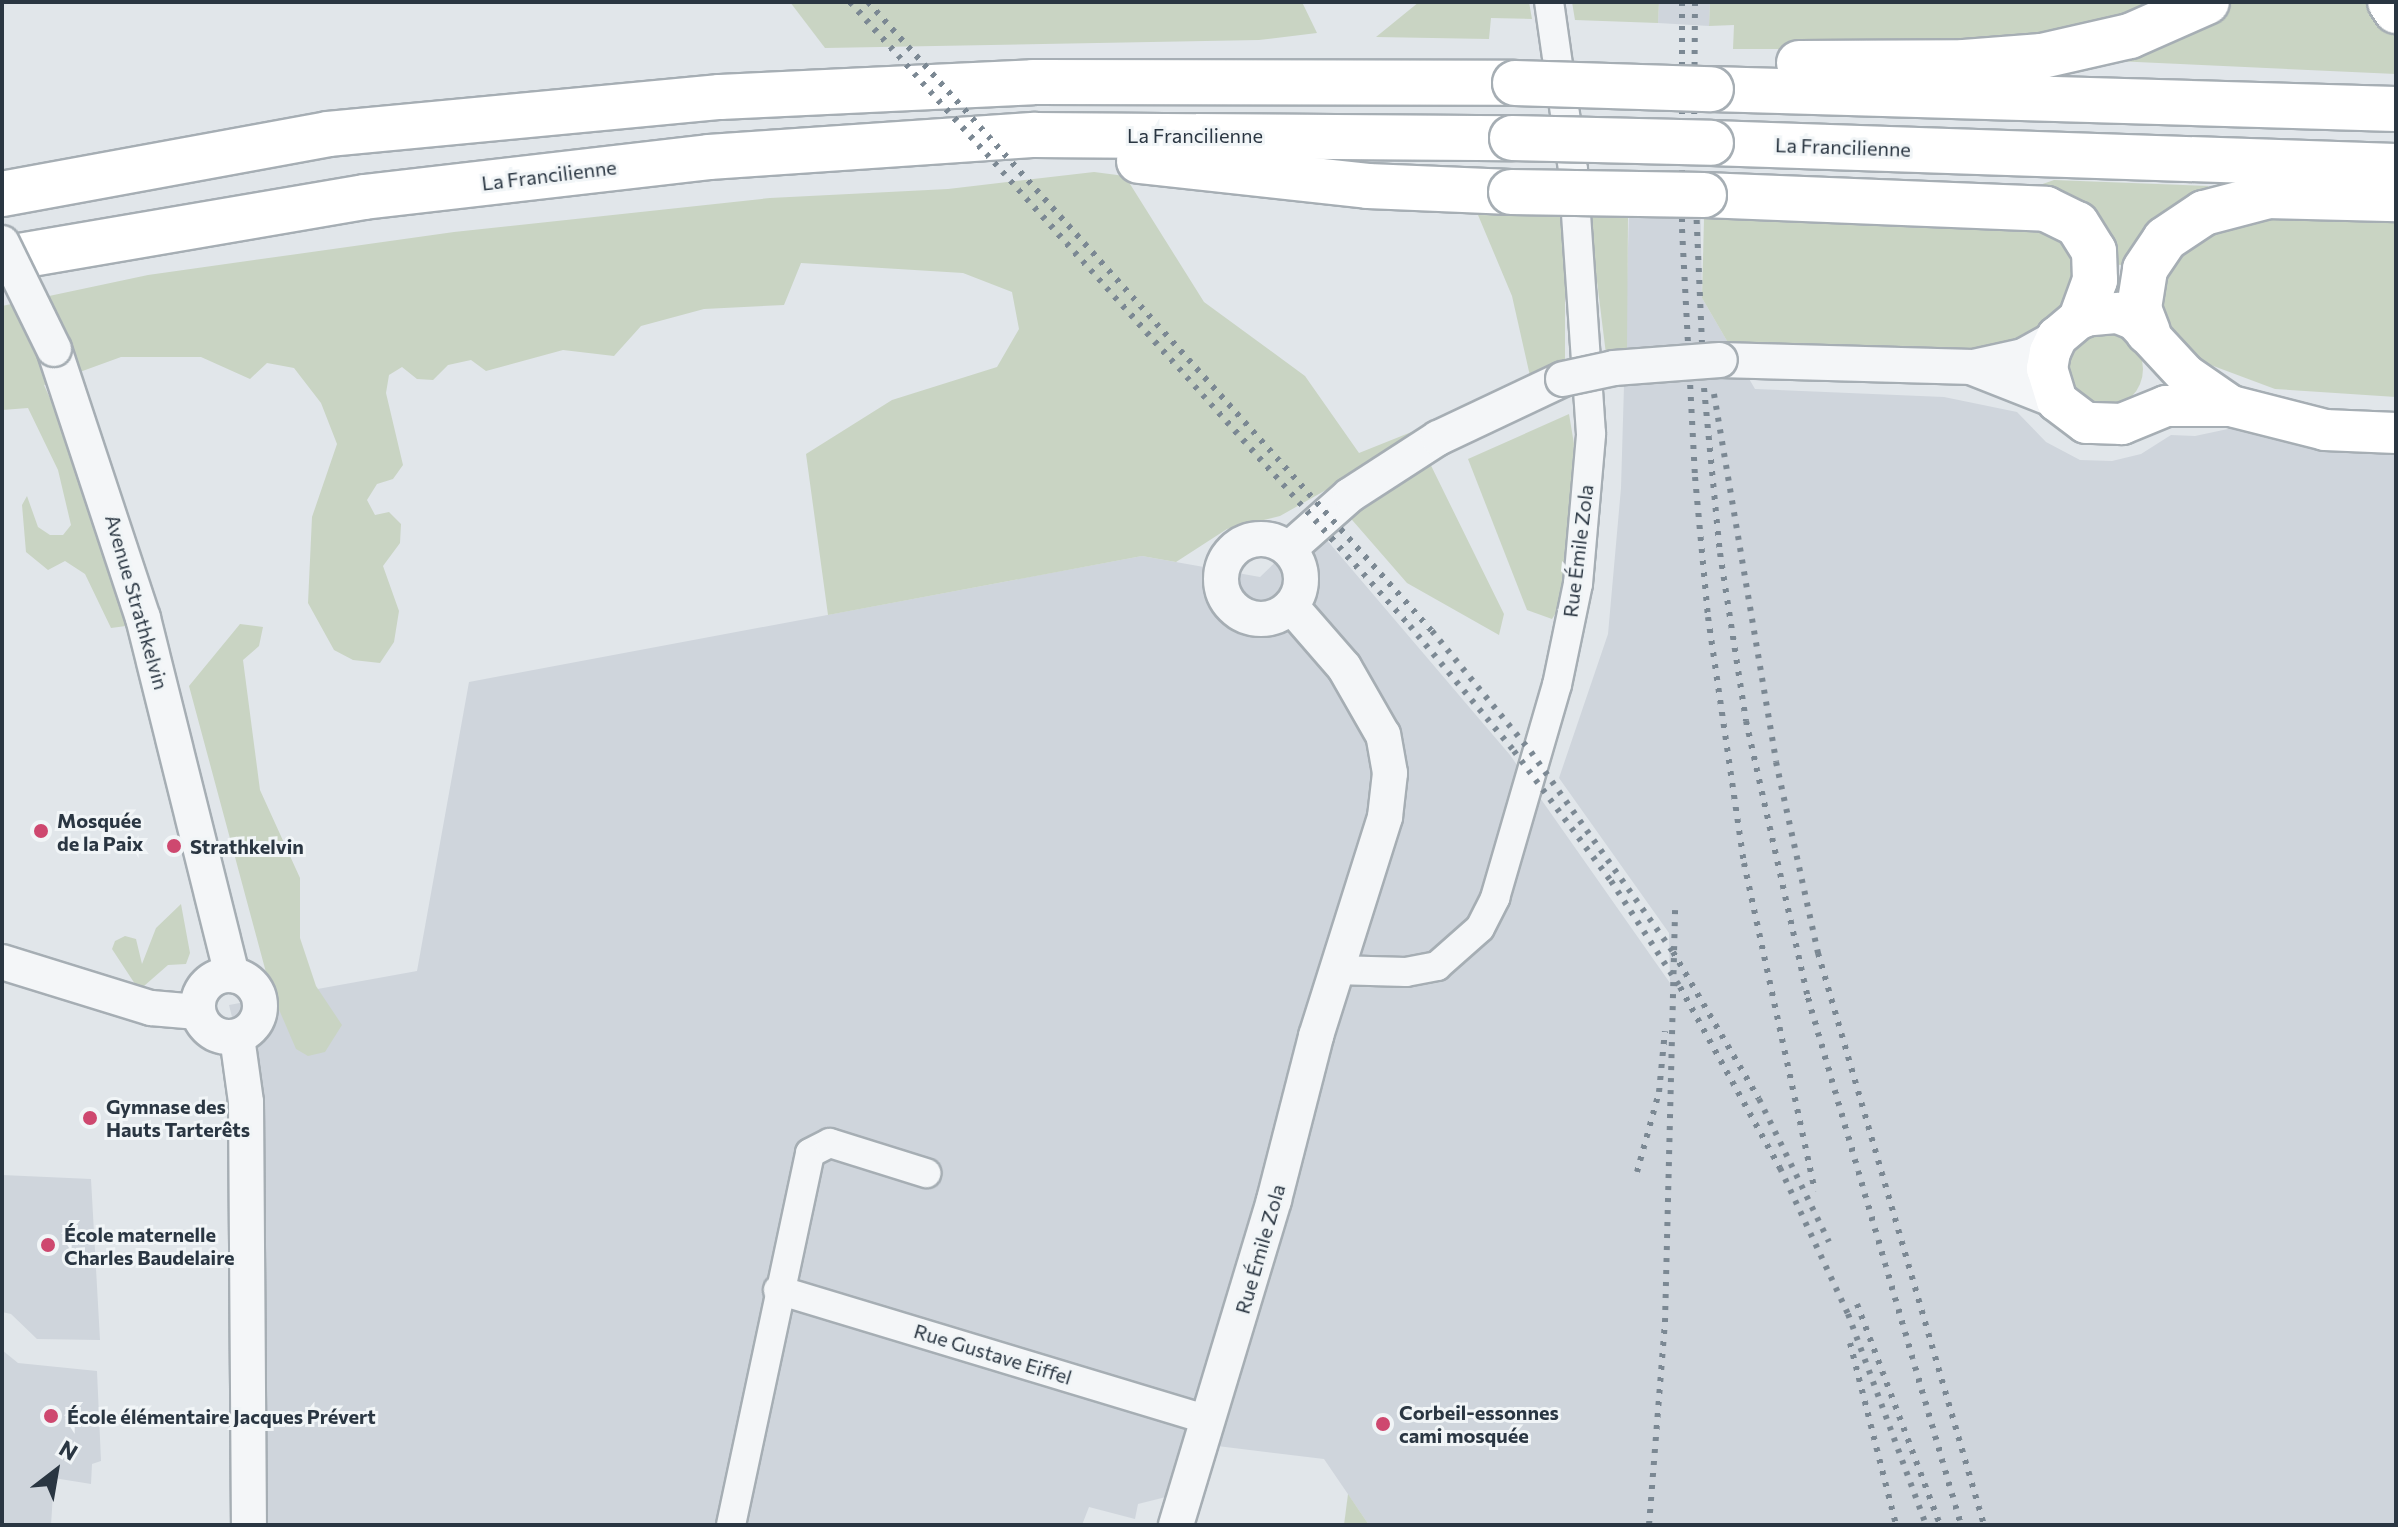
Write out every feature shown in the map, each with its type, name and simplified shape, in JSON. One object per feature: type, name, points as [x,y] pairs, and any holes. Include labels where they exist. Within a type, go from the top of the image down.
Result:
[{"type":"highway","points":[[1711,89],[1765,63],[1964,62],[2085,49],[2183,16],[2207,2]]},
{"type":"highway","points":[[2390,2],[2396,11]]},
{"type":"highway","points":[[2,194],[328,134],[720,97],[1033,82],[1515,83],[2396,109]]},
{"type":"highway","name":"La Francilienne","points":[[2,259],[364,197],[709,157],[1050,135],[1512,138],[2396,166]]},
{"type":"highway","points":[[901,146],[1239,169],[1442,192],[1704,195],[2046,209],[2077,224],[2094,251],[2095,280],[2070,326]]},
{"type":"highway","points":[[2,166],[53,183]]},
{"type":"highway","points":[[2153,339],[2139,308],[2145,269],[2165,239],[2204,213],[2269,196],[2396,199]]},
{"type":"main road","points":[[2231,406],[2186,375],[2153,339],[2118,313],[2070,326],[2047,369],[2057,401],[2069,415],[2095,425],[2122,424],[2166,406],[2231,406],[2325,430],[2396,433]]},
{"type":"main road","points":[[2139,416],[2158,392],[2162,377],[2153,339]]},
{"type":"street","name":"Rue Émile Zola","points":[[1335,970],[1406,972],[1437,966],[1480,928],[1495,898],[1557,685],[1578,584],[1591,434],[1573,170],[1549,2]]},
{"type":"street","name":"Avenue Strathkelvin","points":[[2,243],[54,349],[143,618],[232,975]]},
{"type":"street","points":[[1289,549],[1350,495],[1438,438],[1563,379],[1614,368],[1720,360],[1973,367],[2023,356],[2070,326]]},
{"type":"street","points":[[1973,367],[2057,401]]},
{"type":"street","points":[[1264,538],[1289,549],[1301,568],[1302,585],[1291,606],[1271,618],[1250,618],[1228,602],[1222,587],[1227,557],[1242,544],[1264,538]]},
{"type":"street","name":"Rue Émile Zola","points":[[1176,1525],[1274,1200],[1335,970],[1385,817],[1390,773],[1383,735],[1368,701],[1291,606]]},
{"type":"street","points":[[2,962],[151,1008],[198,1012],[217,1035],[237,1037],[254,1026],[261,1006],[252,985],[232,975],[220,976],[202,989],[198,1012]]},
{"type":"street","points":[[237,1037],[246,1102],[249,1525]]},
{"type":"street","points":[[731,1525],[778,1290],[810,1153],[830,1143],[926,1173]]},
{"type":"street","name":"Rue Gustave Eiffel","points":[[778,1290],[1208,1420]]},
{"type":"shaded area","points":[[1659,2],[1710,2],[1709,26],[1658,23]]},
{"type":"shaded area","points":[[1630,180],[1700,182],[1702,298],[1755,389],[1944,397],[2017,412],[2046,442],[2080,460],[2112,461],[2141,454],[2171,435],[2195,436],[2275,419],[2396,433],[2396,1525],[1369,1525],[1324,1459],[1185,1442],[1170,1496],[1138,1504],[1135,1519],[1089,1507],[1082,1525],[249,1525],[237,1037],[229,1005],[417,971],[469,682],[1142,556],[1260,577],[1314,525],[1510,755],[1670,983],[1669,933],[1559,778],[1608,634],[1621,488]]},
{"type":"shaded area","name":"École maternelle Charles Baudelaire","points":[[2,1175],[91,1179],[100,1340],[37,1339],[11,1314],[2,1312]]},
{"type":"shaded area","name":"École élémentaire Jacques Prévert","points":[[2,1350],[18,1363],[97,1371],[101,1461],[92,1464],[91,1484],[54,1478],[51,1525],[2,1525]]},
{"type":"green space","points":[[790,2],[1302,2],[1317,33],[1259,40],[825,48]]},
{"type":"green space","points":[[1419,2],[1529,2],[1532,19],[1491,18],[1489,39],[1376,37]]},
{"type":"green space","points":[[1572,2],[1659,2],[1658,23],[1575,20]]},
{"type":"green space","points":[[1710,2],[2178,2],[1983,49],[1733,49],[1734,25],[1709,26]]},
{"type":"green space","points":[[2230,2],[2372,2],[2396,37],[2396,74],[2094,60],[2182,28]]},
{"type":"green space","points":[[1094,172],[1125,176],[1204,302],[1305,376],[1359,453],[1414,431],[1504,614],[1499,635],[1407,583],[1326,490],[1280,516],[1227,529],[1176,562],[1142,556],[828,615],[806,454],[892,400],[997,367],[1019,329],[1012,292],[963,273],[801,263],[784,305],[704,309],[641,326],[614,356],[563,350],[486,371],[471,360],[448,365],[433,380],[417,379],[402,367],[389,375],[386,393],[403,465],[393,479],[377,484],[367,500],[375,515],[389,512],[401,524],[400,543],[383,566],[399,611],[394,642],[380,663],[353,660],[334,650],[308,603],[312,517],[337,444],[321,403],[294,368],[267,363],[250,379],[201,357],[121,357],[44,385],[85,476],[126,626],[111,628],[85,574],[65,561],[48,570],[26,552],[22,505],[27,496],[38,527],[50,535],[63,535],[71,525],[58,470],[28,408],[2,410],[2,306],[148,275],[454,232],[770,198],[948,189]]},
{"type":"green space","points":[[2054,180],[2209,186],[2188,199],[2134,266],[2109,264],[2031,188]]},
{"type":"green space","points":[[1478,215],[1565,216],[1565,360],[1530,376],[1512,296]]},
{"type":"green space","points":[[1589,217],[1628,217],[1627,351],[1606,354]]},
{"type":"green space","points":[[2233,217],[2396,217],[2396,397],[2275,389],[2208,364],[2174,344],[2157,311],[2166,266],[2190,240]]},
{"type":"green space","points":[[1704,219],[2055,233],[2081,266],[2066,307],[2026,340],[1977,350],[1734,353],[1702,298]]},
{"type":"green space","points":[[2104,330],[2119,333],[2132,341],[2140,354],[2143,369],[2140,384],[2132,397],[2119,405],[2104,408],[2089,405],[2076,397],[2068,384],[2065,369],[2068,354],[2076,341],[2089,333]]},
{"type":"green space","points":[[1569,414],[1574,444],[1562,603],[1552,619],[1527,610],[1468,459]]},
{"type":"green space","points":[[240,624],[263,627],[259,646],[243,660],[260,790],[300,878],[300,938],[316,986],[342,1025],[325,1052],[308,1056],[296,1049],[271,991],[189,686]]},
{"type":"green space","points":[[181,904],[190,953],[186,964],[168,965],[144,986],[135,984],[112,949],[115,941],[125,936],[136,939],[142,964],[156,928]]},
{"type":"green space","points":[[1348,1494],[1369,1525],[1344,1525]]},
{"type":"railway","points":[[850,2],[1410,626],[1514,751],[1611,881],[1680,987],[1780,1168],[1848,1314],[1926,1525]]},
{"type":"railway","points":[[868,2],[1432,631],[1531,752],[1673,952],[1759,1099],[1829,1242]]},
{"type":"railway","points":[[1682,2],[1682,229],[1695,477],[1708,617],[1744,863],[1815,1191]]},
{"type":"railway","points":[[1695,2],[1694,160],[1704,388],[1720,553],[1746,721],[1808,998],[1961,1525]]},
{"type":"railway","points":[[1714,394],[1776,762],[1818,953],[1984,1525]]},
{"type":"railway","points":[[1649,1525],[1665,1322],[1675,903]]},
{"type":"railway","points":[[1637,1172],[1659,1092],[1665,1031]]},
{"type":"railway","points":[[1857,1304],[1940,1525]]},
{"type":"railway","points":[[1850,1343],[1896,1525]]},
{"type":"place","name":"Mosquée de la Paix","points":[[41,831]]},
{"type":"place","name":"Strathkelvin","points":[[174,846]]},
{"type":"place","name":"Gymnase des Hauts Tarterêts","points":[[90,1118]]},
{"type":"place","name":"École maternelle Charles Baudelaire","points":[[48,1245]]},
{"type":"place","name":"École élémentaire Jacques Prévert","points":[[51,1416]]},
{"type":"place","name":"Corbeil-essonnes cami mosquée","points":[[1383,1424]]}]
